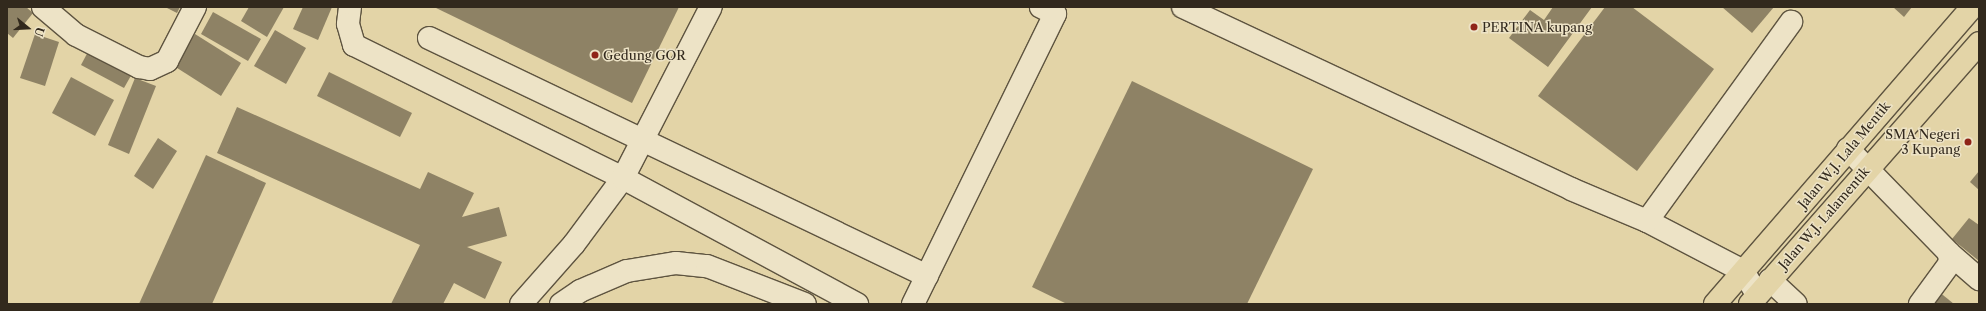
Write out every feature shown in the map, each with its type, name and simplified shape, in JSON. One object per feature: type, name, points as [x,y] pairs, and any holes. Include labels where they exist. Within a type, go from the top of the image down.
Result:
[{"type":"main road","name":"Jalan W.J. Lala Mentik","points":[[1715,304],[1972,7]]},
{"type":"main road","name":"Jalan W.J. Lalamentik","points":[[1759,293],[1979,43]]},
{"type":"street","points":[[43,7],[76,34],[139,67],[150,69],[167,61],[195,7]]},
{"type":"street","points":[[350,7],[348,24],[354,45],[623,178],[857,304]]},
{"type":"street","points":[[521,304],[574,244],[623,178],[711,7]]},
{"type":"street","points":[[913,304],[1055,14],[1041,7]]},
{"type":"street","points":[[1183,7],[1571,189],[1647,221],[1743,271],[1759,293],[1796,304]]},
{"type":"street","points":[[1647,221],[1791,22]]},
{"type":"street","points":[[429,38],[644,138],[927,276]]},
{"type":"street","points":[[1848,149],[1949,253],[1979,279]]},
{"type":"street","points":[[1920,304],[1950,263],[1949,253]]},
{"type":"street","points":[[561,304],[580,291],[627,271],[676,263],[707,266],[804,304]]},
{"type":"building","points":[[7,7],[26,7],[33,13],[13,38],[7,33]]},
{"type":"building","points":[[165,7],[180,7],[177,13]]},
{"type":"building","points":[[249,7],[284,7],[267,37],[241,21]]},
{"type":"building","points":[[303,7],[332,7],[318,40],[293,29]]},
{"type":"building","name":"Gedung GOR","points":[[434,7],[679,7],[632,103]]},
{"type":"building","points":[[1553,7],[1592,7],[1548,67],[1509,38],[1530,10],[1544,20]]},
{"type":"building","points":[[1605,7],[1632,7],[1714,69],[1637,171],[1538,96]]},
{"type":"building","points":[[1722,7],[1774,7],[1752,33]]},
{"type":"building","points":[[1893,7],[1912,7],[1904,17]]},
{"type":"building","points":[[213,12],[261,39],[248,61],[201,34]]},
{"type":"building","points":[[275,30],[306,48],[286,84],[254,66]]},
{"type":"building","points":[[35,34],[59,42],[45,86],[20,78]]},
{"type":"building","points":[[195,34],[241,63],[221,96],[174,66]]},
{"type":"building","points":[[90,48],[133,72],[124,88],[81,65]]},
{"type":"building","points":[[329,72],[412,113],[400,137],[317,96]]},
{"type":"building","points":[[71,77],[114,100],[95,136],[52,113]]},
{"type":"building","points":[[135,78],[156,86],[129,154],[108,145]]},
{"type":"building","points":[[1132,81],[1313,169],[1247,304],[1067,304],[1032,287]]},
{"type":"building","points":[[237,107],[420,189],[428,172],[474,193],[462,217],[499,207],[507,236],[467,247],[502,262],[485,299],[454,283],[443,304],[391,304],[420,245],[217,153]]},
{"type":"building","points":[[158,138],[177,151],[153,189],[134,176]]},
{"type":"building","points":[[206,155],[266,183],[212,304],[139,304]]},
{"type":"building","points":[[1979,171],[1979,190],[1970,182]]},
{"type":"building","points":[[1969,218],[1979,225],[1979,261],[1952,239]]},
{"type":"building","points":[[1938,291],[1954,304],[1927,304]]},
{"type":"place","name":"PERTINA kupang","points":[[1474,27]]},
{"type":"place","name":"Gedung GOR","points":[[595,55]]},
{"type":"place","name":"SMA Negeri 3 Kupang","points":[[1968,142]]}]
